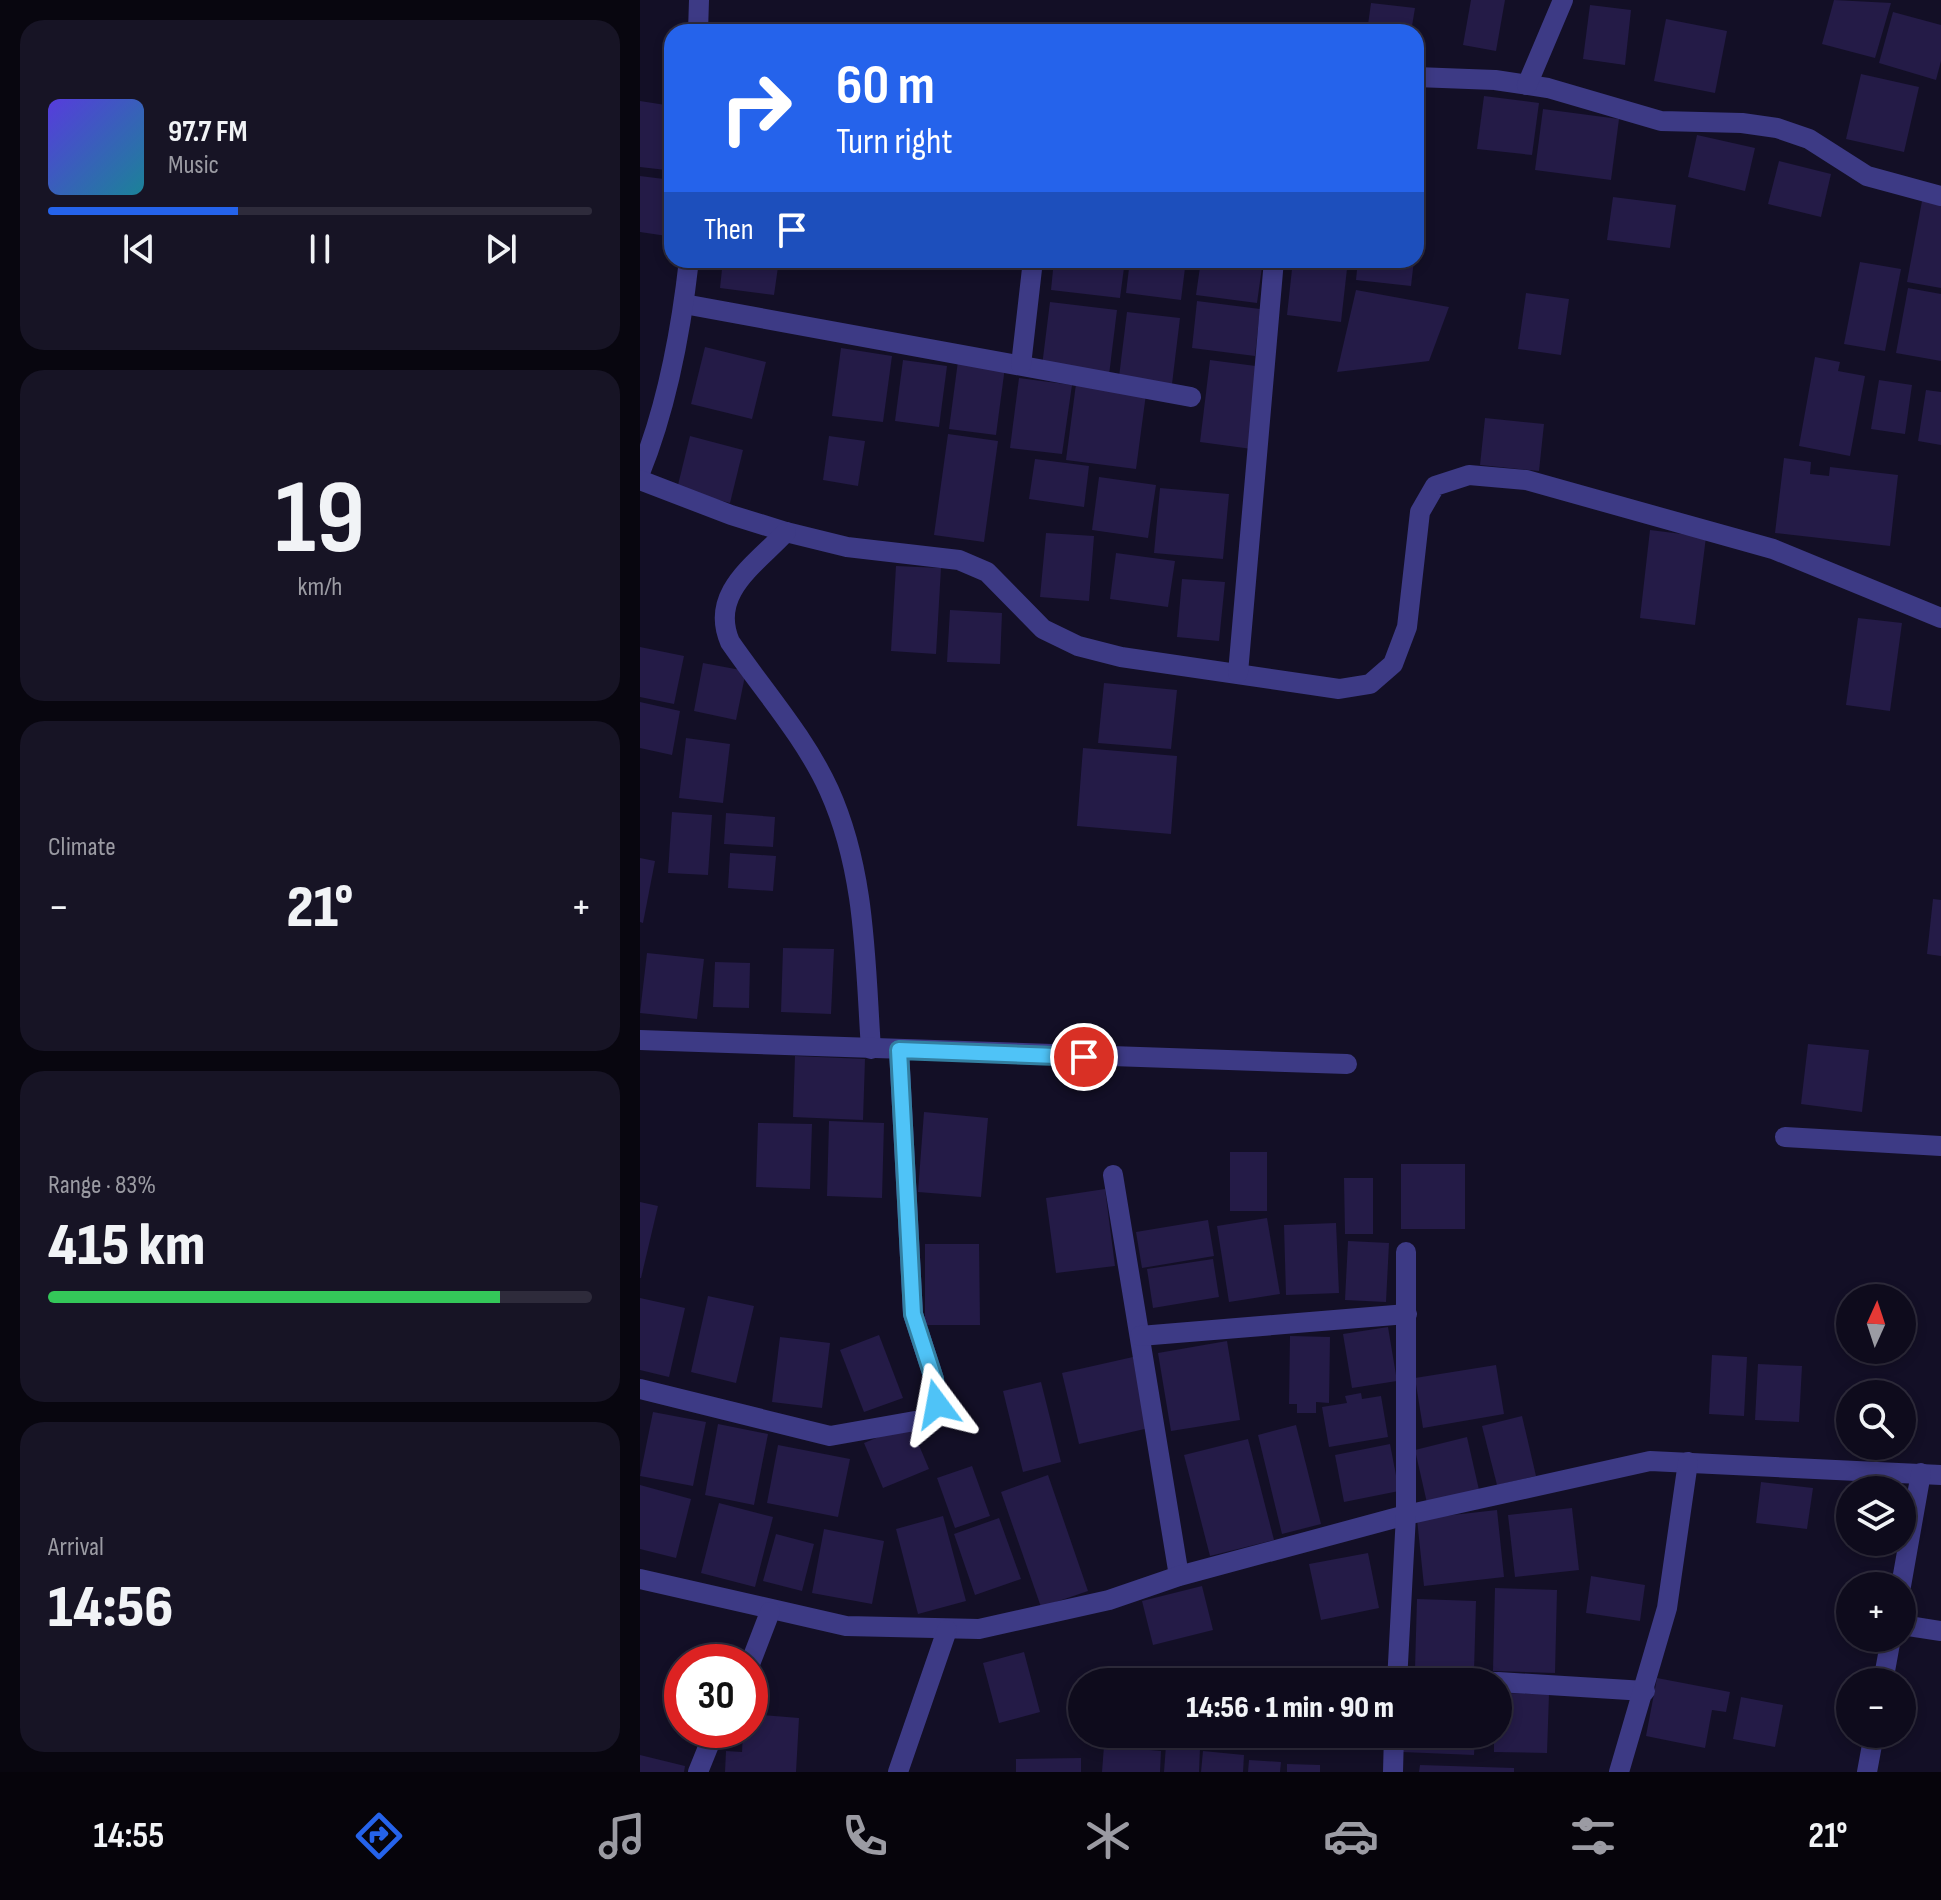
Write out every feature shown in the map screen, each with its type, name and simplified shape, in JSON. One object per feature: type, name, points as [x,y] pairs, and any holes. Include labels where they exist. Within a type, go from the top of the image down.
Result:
[{"type":"street","points":[[698,24],[699,0]]},
{"type":"street","points":[[1527,85],[1563,0]]},
{"type":"street","points":[[1424,78],[1527,85],[1661,121],[1742,123],[1777,128],[1809,139],[1867,176],[1941,196]]},
{"type":"street","points":[[640,473],[648,417],[684,304],[688,268]]},
{"type":"street","points":[[1021,365],[1032,268]]},
{"type":"street","points":[[1238,673],[1273,268]]},
{"type":"street","points":[[684,304],[1191,397]]},
{"type":"street","points":[[640,480],[731,515],[786,532],[847,547],[959,560],[987,572],[1043,629],[1078,646],[1121,657],[1339,689],[1370,684],[1393,664],[1407,627],[1420,512],[1435,486],[1469,475],[1526,480],[1709,528],[1773,549],[1941,618]]},
{"type":"street","points":[[786,532],[731,590],[723,606],[722,624],[730,642],[808,753],[841,823],[854,863],[861,901],[871,1049]]},
{"type":"street","points":[[640,1040],[1347,1064]]},
{"type":"street","points":[[640,1389],[830,1436],[926,1419],[937,1404],[934,1379],[913,1314],[899,1050]]},
{"type":"street","points":[[1785,1137],[1941,1146]]},
{"type":"street","points":[[1113,1175],[1179,1576]]},
{"type":"street","points":[[1398,1668],[1406,1515],[1406,1252]]},
{"type":"street","points":[[1140,1336],[1407,1314]]},
{"type":"street","points":[[640,1579],[770,1612],[846,1626],[979,1629],[1095,1603],[1179,1576],[1406,1515],[1544,1486],[1602,1469],[1650,1461],[1931,1474],[1905,1572]]},
{"type":"street","points":[[1619,1772],[1645,1691],[1676,1564],[1688,1462]]},
{"type":"street","points":[[758,1644],[770,1612]]},
{"type":"street","points":[[1916,1627],[1941,1631]]},
{"type":"street","points":[[898,1772],[947,1630]]},
{"type":"street","points":[[1512,1683],[1645,1691]]},
{"type":"street","points":[[698,1772],[708,1748]]},
{"type":"street","points":[[1393,1772],[1394,1748]]},
{"type":"street","points":[[1867,1772],[1871,1748]]},
{"type":"building","points":[[1471,0],[1505,0],[1496,51],[1463,45]]},
{"type":"building","points":[[1834,0],[1891,3],[1875,58],[1822,44]]},
{"type":"building","points":[[1371,3],[1415,8],[1412,24],[1368,24]]},
{"type":"building","points":[[1590,5],[1631,10],[1625,65],[1583,59]]},
{"type":"building","points":[[1893,12],[1941,25],[1941,61],[1936,80],[1879,63]]},
{"type":"building","points":[[1666,19],[1727,31],[1715,93],[1654,81]]},
{"type":"building","points":[[1861,74],[1919,87],[1904,152],[1846,139]]},
{"type":"building","points":[[1484,96],[1539,103],[1532,155],[1477,149]]},
{"type":"building","points":[[640,101],[664,105],[664,170],[640,167]]},
{"type":"building","points":[[1543,109],[1619,119],[1611,180],[1535,170]]},
{"type":"building","points":[[1697,135],[1755,148],[1745,191],[1688,177]]},
{"type":"building","points":[[1779,161],[1831,174],[1821,217],[1768,204]]},
{"type":"building","points":[[640,176],[664,179],[664,236],[640,232]]},
{"type":"building","points":[[1613,197],[1676,205],[1670,248],[1607,240]]},
{"type":"building","points":[[1922,201],[1941,205],[1941,288],[1907,282]]},
{"type":"building","points":[[1860,262],[1901,269],[1885,351],[1844,344]]},
{"type":"building","points":[[722,268],[778,268],[774,295],[720,288]]},
{"type":"building","points":[[1053,268],[1124,268],[1120,298],[1051,290]]},
{"type":"building","points":[[1129,268],[1185,268],[1181,300],[1126,293]]},
{"type":"building","points":[[1200,268],[1262,268],[1257,303],[1196,295]]},
{"type":"building","points":[[1292,268],[1347,268],[1341,322],[1287,315]]},
{"type":"building","points":[[1357,268],[1413,268],[1411,286],[1356,280]]},
{"type":"building","points":[[1908,288],[1941,294],[1941,361],[1896,353]]},
{"type":"building","points":[[1356,290],[1449,307],[1429,361],[1337,372]]},
{"type":"building","points":[[1526,293],[1569,299],[1561,355],[1518,349]]},
{"type":"building","points":[[1197,301],[1260,309],[1255,356],[1192,348]]},
{"type":"building","points":[[1050,302],[1117,310],[1109,375],[1042,366]]},
{"type":"building","points":[[1127,312],[1180,318],[1172,384],[1119,377]]},
{"type":"building","points":[[705,347],[766,362],[752,419],[691,404]]},
{"type":"building","points":[[841,348],[892,356],[883,422],[832,416]]},
{"type":"building","points":[[1815,357],[1840,362],[1838,371],[1865,376],[1850,456],[1799,446]]},
{"type":"building","points":[[903,360],[947,366],[939,427],[895,421]]},
{"type":"building","points":[[1210,360],[1263,367],[1252,449],[1200,442]]},
{"type":"building","points":[[958,361],[1005,367],[996,435],[949,429]]},
{"type":"building","points":[[1019,378],[1072,385],[1062,454],[1010,448]]},
{"type":"building","points":[[1879,380],[1912,385],[1905,434],[1871,429]]},
{"type":"building","points":[[1076,384],[1146,394],[1136,469],[1066,460]]},
{"type":"building","points":[[1926,390],[1941,392],[1941,445],[1918,441]]},
{"type":"building","points":[[1485,418],[1544,424],[1539,471],[1480,465]]},
{"type":"building","points":[[948,434],[998,441],[984,542],[934,535]]},
{"type":"building","points":[[690,436],[743,450],[730,503],[677,489]]},
{"type":"building","points":[[829,436],[865,441],[858,486],[823,480]]},
{"type":"building","points":[[1784,458],[1811,462],[1810,474],[1829,476],[1830,467],[1898,475],[1890,546],[1775,533]]},
{"type":"building","points":[[1035,459],[1089,466],[1084,507],[1029,499]]},
{"type":"building","points":[[1099,477],[1156,485],[1148,538],[1092,530]]},
{"type":"building","points":[[1160,488],[1229,494],[1223,559],[1154,553]]},
{"type":"building","points":[[1650,530],[1706,537],[1695,625],[1640,618]]},
{"type":"building","points":[[1046,533],[1094,536],[1089,601],[1040,597]]},
{"type":"building","points":[[1116,553],[1175,561],[1168,607],[1110,599]]},
{"type":"building","points":[[896,566],[941,568],[936,654],[891,651]]},
{"type":"building","points":[[1182,579],[1225,582],[1219,641],[1177,637]]},
{"type":"building","points":[[950,610],[1002,613],[1000,664],[947,662]]},
{"type":"building","points":[[1858,618],[1902,623],[1890,711],[1846,705]]},
{"type":"building","points":[[640,647],[684,656],[674,704],[640,697]]},
{"type":"building","points":[[703,663],[746,671],[736,720],[694,711]]},
{"type":"building","points":[[1104,683],[1177,690],[1171,749],[1098,743]]},
{"type":"building","points":[[640,702],[680,711],[672,755],[640,748]]},
{"type":"building","points":[[686,738],[730,744],[723,803],[679,798]]},
{"type":"building","points":[[1083,748],[1177,756],[1171,834],[1077,826]]},
{"type":"building","points":[[672,812],[712,815],[708,875],[668,873]]},
{"type":"building","points":[[726,813],[775,817],[773,847],[724,844]]},
{"type":"building","points":[[730,853],[776,856],[773,891],[728,888]]},
{"type":"building","points":[[640,858],[655,861],[643,923],[640,922]]},
{"type":"building","points":[[1933,899],[1941,900],[1941,956],[1927,954]]},
{"type":"building","points":[[783,948],[834,949],[831,1014],[781,1012]]},
{"type":"building","points":[[647,953],[704,959],[697,1019],[640,1013]]},
{"type":"building","points":[[715,962],[750,963],[749,1008],[713,1007]]},
{"type":"building","points":[[1808,1044],[1869,1050],[1862,1112],[1801,1104]]},
{"type":"building","points":[[795,1056],[865,1059],[863,1120],[793,1117]]},
{"type":"building","points":[[924,1112],[988,1118],[981,1197],[918,1192]]},
{"type":"building","points":[[829,1121],[884,1123],[882,1198],[827,1196]]},
{"type":"building","points":[[758,1123],[812,1124],[810,1189],[756,1187]]},
{"type":"building","points":[[1230,1152],[1267,1152],[1267,1211],[1230,1211]]},
{"type":"building","points":[[1401,1164],[1465,1164],[1465,1229],[1401,1229]]},
{"type":"building","points":[[1344,1178],[1373,1178],[1373,1234],[1345,1234]]},
{"type":"building","points":[[1105,1189],[1115,1266],[1056,1273],[1046,1198]]},
{"type":"building","points":[[640,1202],[658,1206],[641,1278],[640,1278]]},
{"type":"building","points":[[1267,1218],[1280,1294],[1229,1302],[1217,1226]]},
{"type":"building","points":[[1208,1220],[1214,1256],[1142,1268],[1136,1232]]},
{"type":"building","points":[[1336,1223],[1339,1293],[1286,1295],[1284,1225]]},
{"type":"building","points":[[1348,1241],[1389,1243],[1386,1302],[1345,1300]]},
{"type":"building","points":[[925,1244],[979,1244],[980,1325],[925,1325]]},
{"type":"building","points":[[1213,1259],[1219,1297],[1153,1308],[1147,1269]]},
{"type":"building","points":[[708,1296],[754,1306],[736,1383],[691,1372]]},
{"type":"building","points":[[640,1298],[685,1308],[669,1377],[640,1370]]},
{"type":"building","points":[[1388,1327],[1397,1381],[1352,1388],[1343,1334]]},
{"type":"building","points":[[879,1335],[903,1398],[864,1412],[840,1350]]},
{"type":"building","points":[[1290,1336],[1330,1337],[1329,1403],[1316,1402],[1316,1413],[1297,1413],[1297,1404],[1289,1404]]},
{"type":"building","points":[[780,1337],[830,1343],[822,1408],[772,1402]]},
{"type":"building","points":[[1227,1341],[1240,1420],[1171,1431],[1158,1353]]},
{"type":"building","points":[[1712,1355],[1747,1357],[1744,1416],[1709,1414]]},
{"type":"building","points":[[1133,1357],[1149,1428],[1079,1444],[1062,1373]]},
{"type":"building","points":[[1758,1364],[1802,1366],[1799,1422],[1755,1420]]},
{"type":"building","points":[[1496,1365],[1504,1414],[1423,1428],[1415,1378]]},
{"type":"building","points":[[1041,1382],[1061,1462],[1023,1472],[1003,1391]]},
{"type":"building","points":[[1361,1393],[1362,1399],[1381,1396],[1388,1437],[1329,1447],[1322,1407],[1347,1403],[1345,1396]]},
{"type":"building","points":[[653,1412],[706,1422],[693,1486],[640,1476]]},
{"type":"building","points":[[1522,1416],[1536,1476],[1497,1485],[1482,1426]]},
{"type":"building","points":[[718,1424],[768,1434],[754,1505],[705,1495]]},
{"type":"building","points":[[910,1424],[929,1469],[883,1488],[864,1443]]},
{"type":"building","points":[[1296,1425],[1321,1524],[1282,1534],[1258,1435]]},
{"type":"building","points":[[1467,1437],[1479,1490],[1427,1503],[1415,1450]]},
{"type":"building","points":[[1248,1439],[1274,1540],[1210,1556],[1184,1455]]},
{"type":"building","points":[[1390,1444],[1399,1491],[1344,1502],[1335,1455]]},
{"type":"building","points":[[778,1445],[850,1459],[838,1517],[767,1503]]},
{"type":"building","points":[[972,1466],[990,1516],[955,1528],[937,1478]]},
{"type":"building","points":[[1048,1475],[1088,1591],[1041,1607],[1001,1492]]},
{"type":"building","points":[[1761,1482],[1813,1488],[1807,1529],[1756,1523]]},
{"type":"building","points":[[640,1485],[691,1499],[676,1558],[640,1549]]},
{"type":"building","points":[[719,1503],[773,1517],[755,1587],[701,1573]]},
{"type":"building","points":[[1572,1508],[1579,1570],[1515,1577],[1508,1515]]},
{"type":"building","points":[[1497,1510],[1504,1577],[1424,1586],[1417,1519]]},
{"type":"building","points":[[943,1516],[966,1601],[918,1614],[896,1529]]},
{"type":"building","points":[[999,1518],[1021,1579],[975,1595],[954,1534]]},
{"type":"building","points":[[824,1529],[884,1541],[872,1604],[812,1593]]},
{"type":"building","points":[[776,1534],[814,1544],[802,1591],[763,1581]]},
{"type":"building","points":[[1368,1553],[1379,1608],[1321,1620],[1309,1564]]},
{"type":"building","points":[[1591,1576],[1645,1585],[1640,1621],[1586,1613]]},
{"type":"building","points":[[1202,1586],[1213,1630],[1153,1645],[1142,1601]]},
{"type":"building","points":[[1495,1588],[1557,1590],[1555,1673],[1493,1668]]},
{"type":"building","points":[[1417,1599],[1476,1601],[1474,1668],[1415,1668]]},
{"type":"building","points":[[1024,1652],[1040,1712],[999,1723],[983,1663]]},
{"type":"building","points":[[1657,1678],[1730,1692],[1726,1712],[1712,1710],[1705,1748],[1646,1736]]},
{"type":"building","points":[[1512,1693],[1549,1694],[1547,1753],[1494,1752],[1494,1748],[1512,1748]]},
{"type":"building","points":[[1741,1697],[1783,1705],[1775,1747],[1733,1739]]},
{"type":"building","points":[[768,1715],[799,1718],[796,1772],[725,1772],[726,1751],[742,1752],[742,1748],[768,1748]]},
{"type":"building","points":[[1104,1748],[1161,1751],[1160,1772],[1102,1772]]},
{"type":"building","points":[[1166,1748],[1200,1748],[1199,1772],[1164,1772]]},
{"type":"building","points":[[1402,1748],[1474,1748],[1474,1755],[1402,1752]]},
{"type":"building","points":[[1203,1751],[1244,1755],[1243,1772],[1201,1772]]},
{"type":"building","points":[[640,1755],[685,1766],[684,1772],[640,1772]]},
{"type":"building","points":[[1081,1758],[1081,1772],[1016,1772],[1016,1759]]},
{"type":"building","points":[[1249,1760],[1281,1762],[1280,1772],[1248,1772]]},
{"type":"building","points":[[1287,1764],[1320,1765],[1320,1772],[1287,1772]]},
{"type":"building","points":[[1420,1765],[1514,1768],[1514,1772],[1419,1772]]},
{"type":"route","points":[[937,1404],[934,1379],[921,1347],[913,1314],[899,1050],[1084,1057]]}]
